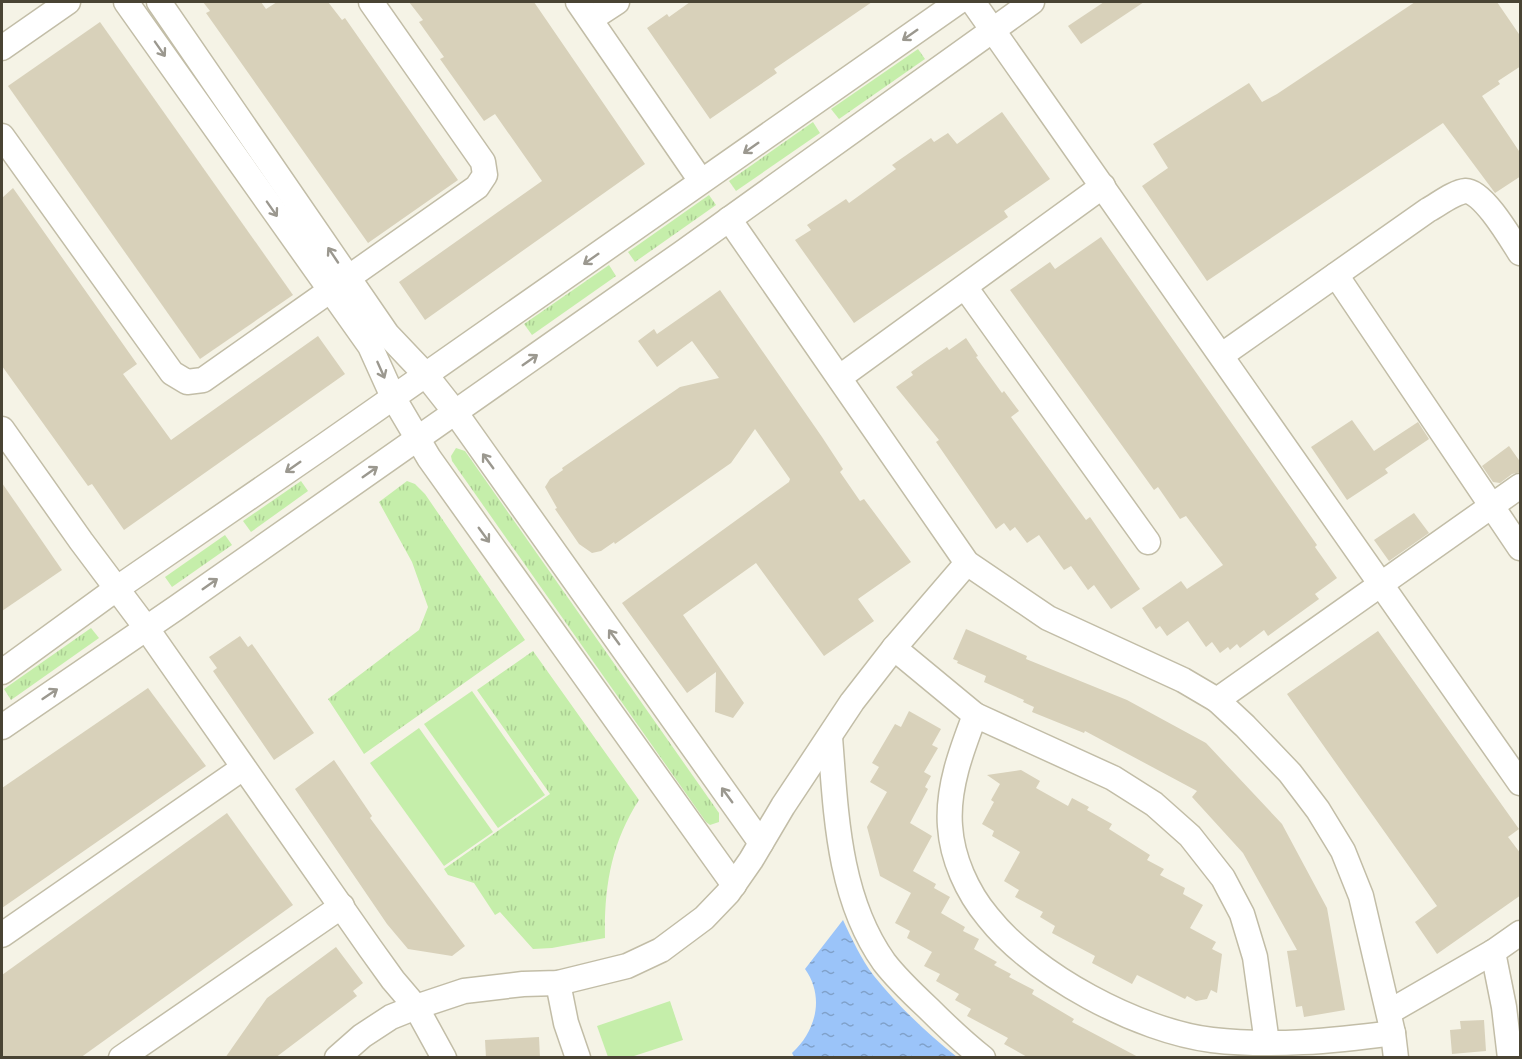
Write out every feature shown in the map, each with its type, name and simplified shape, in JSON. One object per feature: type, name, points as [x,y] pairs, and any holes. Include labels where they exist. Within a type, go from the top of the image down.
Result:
[{"type":"street","points":[[2,48],[68,2]]},
{"type":"street","points":[[126,2],[339,284],[425,375],[455,412],[761,843]]},
{"type":"street","points":[[159,2],[339,284],[393,397],[417,439],[734,885]]},
{"type":"street","points":[[2,136],[172,374],[188,382],[203,380],[477,187],[485,175],[483,162],[371,2]]},
{"type":"street","points":[[617,2],[585,10],[701,181]]},
{"type":"street","points":[[2,672],[116,589],[958,2]]},
{"type":"street","points":[[973,2],[1521,783]]},
{"type":"street","points":[[2,727],[417,439],[1032,2]]},
{"type":"street","points":[[840,377],[1103,186]]},
{"type":"street","points":[[1222,355],[1428,210],[1464,191],[1472,192],[1483,200],[1521,253]]},
{"type":"street","points":[[729,219],[967,563],[1048,618],[1183,681],[1217,700],[1290,773],[1318,810],[1343,851],[1361,896],[1391,1023],[1396,1058]]},
{"type":"street","points":[[1336,275],[1521,548]]},
{"type":"street","points":[[965,287],[1148,542]]},
{"type":"street","points":[[2,430],[116,589],[147,628],[393,980],[416,1007],[444,1058]]},
{"type":"street","points":[[1217,700],[1521,486]]},
{"type":"street","points":[[337,1058],[362,1036],[391,1017],[416,1007],[464,991],[523,984],[558,983],[627,966],[661,950],[704,918],[734,885],[852,702],[894,648],[967,563]]},
{"type":"street","points":[[894,648],[975,715],[1113,778],[1154,804],[1190,836],[1223,878],[1242,914],[1255,957],[1267,1043]]},
{"type":"street","points":[[975,715],[963,748],[952,791],[950,825],[954,848],[965,882],[988,917],[1020,948],[1061,980],[1139,1021],[1211,1040],[1267,1043],[1343,1040],[1391,1023],[1521,933]]},
{"type":"street","points":[[830,737],[836,819],[842,857],[862,923],[884,961],[904,984],[945,1025],[983,1058]]},
{"type":"street","points":[[2,935],[243,768]]},
{"type":"street","points":[[121,1058],[342,906]]},
{"type":"street","points":[[1493,952],[1510,1058]]},
{"type":"street","points":[[558,983],[566,1023],[578,1058]]},
{"type":"green space","points":[[918,49],[925,59],[839,119],[831,109]]},
{"type":"green space","points":[[813,122],[820,133],[736,191],[729,181]]},
{"type":"green space","points":[[709,195],[716,205],[635,262],[628,252]]},
{"type":"green space","points":[[609,265],[616,276],[532,335],[524,324]]},
{"type":"green space","points":[[456,448],[465,451],[719,813],[719,822],[710,825],[706,822],[452,461],[451,456]]},
{"type":"green space","points":[[301,481],[308,491],[251,532],[243,521]]},
{"type":"green space","points":[[407,481],[415,484],[425,494],[525,640],[364,754],[328,699],[419,630],[428,607],[412,562],[379,502]]},
{"type":"green space","points":[[225,535],[232,545],[172,587],[165,577]]},
{"type":"green space","points":[[91,628],[99,638],[11,700],[4,689]]},
{"type":"green space","points":[[533,651],[639,800],[629,816],[611,866],[606,901],[605,938],[552,948],[533,949],[500,912],[495,915],[474,883],[448,875],[444,869],[550,794],[477,690]]},
{"type":"green space","points":[[472,691],[545,795],[498,828],[424,724]]},
{"type":"green space","points":[[419,728],[493,832],[444,866],[370,763]]},
{"type":"green space","points":[[670,1001],[683,1040],[631,1057],[608,1057],[597,1026]]},
{"type":"water","points":[[843,920],[865,963],[883,987],[935,1039],[957,1057],[794,1057],[792,1053],[807,1035],[815,1013],[815,991],[805,969]]},
{"type":"building","points":[[203,2],[261,2],[266,9],[277,2],[328,2],[342,20],[345,18],[458,180],[368,243],[206,13],[210,11]]},
{"type":"building","points":[[409,2],[534,2],[645,164],[425,320],[399,282],[542,181],[495,114],[484,121],[440,59],[444,57],[419,22],[423,20]]},
{"type":"building","points":[[690,2],[872,2],[774,69],[777,73],[710,119],[647,28],[667,14],[669,17]]},
{"type":"building","points":[[1104,2],[1144,2],[1081,44],[1068,26]]},
{"type":"building","points":[[1415,2],[1497,2],[1521,37],[1521,66],[1498,81],[1500,84],[1482,96],[1521,154],[1521,176],[1495,193],[1443,123],[1207,281],[1142,186],[1168,168],[1153,144],[1249,83],[1262,102],[1277,94]]},
{"type":"building","points":[[100,22],[293,295],[200,359],[8,86]]},
{"type":"building","points":[[1002,112],[1050,179],[1004,211],[1008,217],[854,323],[795,240],[811,230],[807,225],[846,199],[849,203],[896,169],[892,165],[931,138],[934,142],[948,133],[957,144]]},
{"type":"building","points":[[13,188],[137,364],[123,374],[171,440],[318,336],[345,374],[124,530],[92,484],[88,486],[2,366],[2,198]]},
{"type":"building","points":[[1101,237],[1317,545],[1315,547],[1337,578],[1315,594],[1319,599],[1268,636],[1264,630],[1240,648],[1237,644],[1230,650],[1228,647],[1220,653],[1212,642],[1206,647],[1188,621],[1167,636],[1160,626],[1156,629],[1142,608],[1181,581],[1187,589],[1223,565],[1186,516],[1180,519],[1158,487],[1154,490],[1010,290],[1050,262],[1055,269]]},
{"type":"building","points":[[720,290],[822,437],[843,469],[840,472],[860,501],[864,499],[911,562],[858,599],[874,621],[824,656],[756,563],[683,615],[744,703],[733,718],[715,712],[716,672],[687,693],[622,603],[789,482],[790,479],[755,429],[731,463],[615,544],[614,542],[601,551],[592,553],[579,544],[555,509],[557,508],[545,487],[550,479],[563,470],[562,468],[680,387],[719,378],[692,341],[657,367],[638,341],[654,329],[657,334]]},
{"type":"building","points":[[966,338],[978,356],[976,357],[1002,393],[1004,391],[1019,411],[1011,417],[1086,520],[1090,517],[1140,589],[1111,609],[1094,585],[1088,590],[1071,566],[1064,570],[1039,535],[1027,543],[1015,527],[1010,531],[1004,523],[996,529],[936,442],[939,440],[896,387],[913,375],[911,372],[925,362],[947,347],[949,350]]},
{"type":"building","points":[[1352,420],[1374,451],[1418,422],[1429,439],[1385,469],[1388,473],[1347,500],[1311,447]]},
{"type":"building","points":[[1509,446],[1521,463],[1521,472],[1512,474],[1500,483],[1493,482],[1482,466]]},
{"type":"building","points":[[2,483],[62,570],[2,611]]},
{"type":"building","points":[[1414,513],[1429,533],[1389,561],[1374,540]]},
{"type":"building","points":[[966,629],[1027,656],[1026,659],[1127,700],[1206,743],[1282,824],[1327,908],[1345,1010],[1304,1017],[1302,1006],[1296,1007],[1287,951],[1297,950],[1243,853],[1192,797],[1197,791],[1085,731],[1084,733],[1032,712],[1034,707],[1023,702],[1024,700],[984,682],[986,676],[953,659]]},
{"type":"building","points":[[1378,631],[1519,829],[1508,837],[1521,854],[1521,895],[1437,954],[1415,922],[1437,906],[1287,694]]},
{"type":"building","points":[[240,636],[248,647],[252,644],[314,733],[274,760],[213,671],[217,668],[209,657]]},
{"type":"building","points":[[148,688],[206,766],[2,908],[2,788]]},
{"type":"building","points":[[909,711],[941,729],[932,745],[938,748],[924,772],[931,776],[925,787],[928,789],[910,823],[932,836],[913,871],[936,884],[934,888],[950,897],[941,913],[965,927],[963,931],[979,939],[974,949],[997,962],[994,965],[1011,974],[1009,977],[1034,990],[1032,994],[1074,1019],[1072,1022],[1140,1058],[1029,1058],[1004,1044],[1008,1038],[967,1016],[971,1009],[955,1000],[959,994],[936,981],[940,974],[924,966],[932,952],[907,938],[910,931],[895,923],[911,893],[880,876],[867,827],[887,792],[870,782],[879,767],[872,763],[895,724],[901,727]]},
{"type":"building","points":[[334,760],[372,816],[370,818],[465,946],[452,956],[408,949],[387,924],[295,789]]},
{"type":"building","points":[[1021,770],[1040,781],[1036,788],[1068,806],[1072,798],[1089,807],[1087,810],[1112,824],[1109,829],[1150,855],[1147,860],[1164,869],[1160,875],[1185,888],[1183,894],[1203,905],[1190,928],[1216,942],[1212,949],[1222,954],[1217,993],[1211,990],[1207,999],[1196,1001],[1187,996],[1185,999],[1137,975],[1132,984],[1092,963],[1095,956],[1052,933],[1055,926],[1040,917],[1043,912],[1015,897],[1019,890],[1004,881],[1020,852],[992,836],[994,831],[982,824],[994,802],[991,800],[1000,784],[987,775]]},
{"type":"building","points":[[227,813],[293,905],[80,1058],[2,1058],[2,975]]},
{"type":"building","points":[[336,947],[363,983],[353,991],[357,996],[275,1058],[225,1058],[267,998]]},
{"type":"building","points":[[1484,1020],[1486,1051],[1452,1054],[1450,1030],[1461,1029],[1460,1021]]},
{"type":"building","points":[[539,1037],[540,1058],[486,1058],[485,1040]]}]
